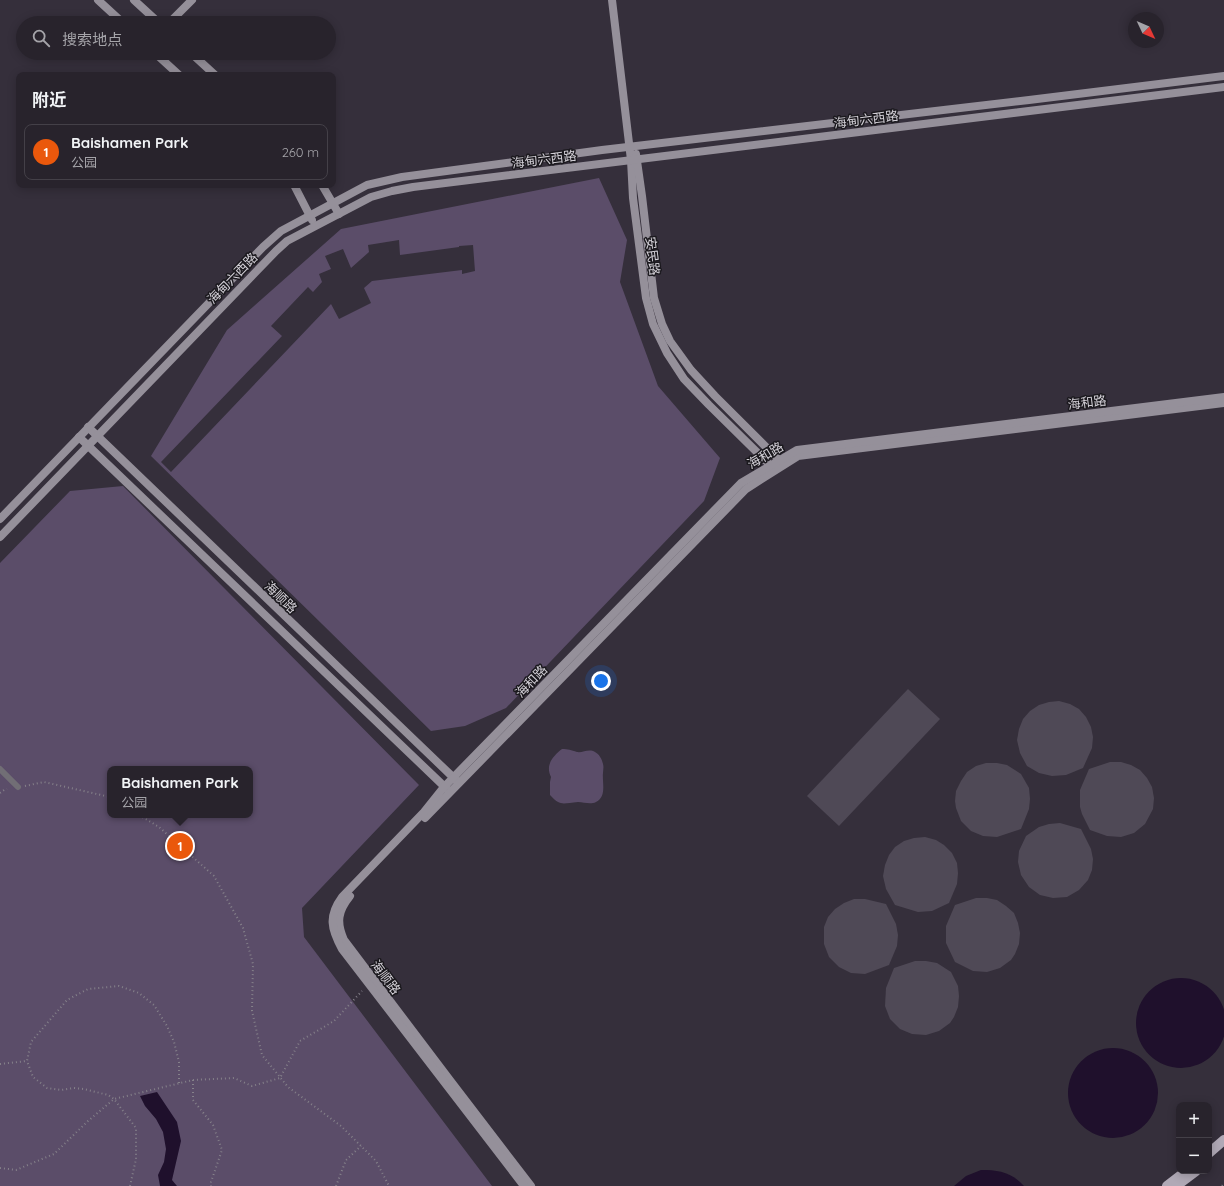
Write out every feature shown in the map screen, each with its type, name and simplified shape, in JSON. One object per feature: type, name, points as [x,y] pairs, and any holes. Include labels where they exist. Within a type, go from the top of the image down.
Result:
[{"type":"main road","points":[[1212,1150],[1224,1140]]},
{"type":"main road","points":[[1212,1158],[1224,1148]]},
{"type":"main road","points":[[1167,1186],[1182,1174]]},
{"type":"main road","points":[[1176,1186],[1192,1174]]},
{"type":"street","points":[[98,0],[115,16]]},
{"type":"street","points":[[134,0],[151,16]]},
{"type":"street","points":[[170,16],[186,0]]},
{"type":"street","points":[[176,16],[192,0]]},
{"type":"street","name":"安民路","points":[[612,0],[632,147],[642,196],[654,298],[662,324],[670,341],[692,370],[715,396],[782,462]]},
{"type":"street","name":"安民路","points":[[616,0],[632,147]]},
{"type":"street","points":[[163,60],[176,72]]},
{"type":"street","points":[[199,60],[212,72]]},
{"type":"street","name":"海甸六西路","points":[[0,519],[262,247],[281,231],[367,185],[396,178],[632,147],[1224,76]]},
{"type":"street","name":"海甸六西路","points":[[0,537],[287,241],[371,197],[406,188],[1224,87]]},
{"type":"street","name":"安民路","points":[[634,160],[633,198],[646,298],[653,324],[667,353],[684,378],[709,405],[773,468]]},
{"type":"street","points":[[296,188],[316,226]]},
{"type":"street","points":[[324,188],[339,214]]},
{"type":"street","name":"海和路","points":[[447,790],[741,483],[773,468],[797,450],[1224,397]]},
{"type":"street","name":"海和路","points":[[782,462],[798,456],[1224,403]]},
{"type":"street","name":"海顺路","points":[[88,427],[456,780]]},
{"type":"street","name":"海顺路","points":[[79,437],[447,790]]},
{"type":"street","name":"海顺路","points":[[447,790],[342,897],[338,902],[333,915],[332,927],[342,949],[524,1186]]},
{"type":"street","name":"海顺路","points":[[447,790],[350,895],[343,906],[338,924],[341,934],[348,945],[531,1186]]},
{"type":"lane","points":[[0,769],[18,787]]},
{"type":"path","points":[[0,794],[4,790],[44,782],[107,796]]},
{"type":"path","points":[[144,818],[159,827],[214,876],[243,928],[252,964],[252,1011],[262,1055],[288,1087],[341,1126],[376,1161],[389,1186]]},
{"type":"path","points":[[130,1186],[136,1159],[136,1128],[114,1099],[108,1095],[84,1089],[74,1088],[61,1090],[46,1088],[32,1077],[27,1061],[32,1042],[67,1000],[88,989],[119,986],[140,993],[154,1005],[167,1026],[174,1042],[179,1062],[179,1083]]},
{"type":"path","points":[[0,1168],[16,1170],[54,1154],[114,1099],[193,1080],[234,1078],[252,1086],[280,1078],[300,1041],[334,1020],[362,991]]},
{"type":"path","points":[[0,1064],[27,1061]]},
{"type":"path","points":[[193,1080],[193,1100],[213,1125],[222,1150],[211,1186]]},
{"type":"path","points":[[336,1186],[346,1160],[361,1146]]},
{"type":"shaded area","points":[[599,178],[627,240],[620,282],[658,386],[720,458],[704,501],[506,708],[465,726],[431,731],[151,456],[227,330],[341,229]],"holes":[[[399,240],[400,255],[473,245],[475,271],[462,274],[462,270],[372,281],[364,288],[371,303],[339,319],[331,304],[171,472],[161,462],[282,336],[271,326],[308,287],[313,292],[322,282],[319,274],[331,269],[325,256],[343,249],[351,268],[369,252],[368,245]]]},
{"type":"shaded area","points":[[123,486],[419,785],[302,908],[304,937],[492,1186],[0,1186],[0,563],[70,491]]},
{"type":"shaded area","points":[[562,749],[577,752],[590,750],[599,755],[603,764],[603,793],[599,800],[592,803],[560,803],[550,795],[551,777],[549,773],[549,765],[553,758]]},
{"type":"shaded area","points":[[1181,978],[1198,981],[1213,991],[1223,1006],[1225,1014],[1225,1032],[1223,1040],[1213,1055],[1198,1065],[1181,1068],[1164,1065],[1149,1055],[1139,1040],[1136,1023],[1139,1006],[1149,991],[1164,981]]},
{"type":"shaded area","points":[[1113,1048],[1130,1051],[1145,1061],[1155,1076],[1158,1093],[1155,1110],[1145,1125],[1130,1135],[1113,1138],[1096,1135],[1081,1125],[1071,1110],[1068,1093],[1071,1076],[1081,1061],[1096,1051]]},
{"type":"shaded area","points":[[157,1092],[177,1122],[181,1141],[172,1180],[177,1186],[160,1186],[158,1175],[164,1162],[166,1149],[163,1132],[140,1096]]},
{"type":"shaded area","points":[[981,1170],[1004,1173],[1019,1181],[1024,1186],[954,1186],[966,1176]]},
{"type":"building","points":[[908,689],[940,719],[839,826],[807,796]]},
{"type":"building","points":[[1059,701],[1070,704],[1079,709],[1086,717],[1091,727],[1093,737],[1092,748],[1083,768],[1066,775],[1052,776],[1039,773],[1027,766],[1020,753],[1017,740],[1023,719],[1030,711],[1039,705]]},
{"type":"building","points":[[1110,762],[1121,762],[1140,770],[1152,787],[1154,798],[1153,809],[1145,824],[1134,833],[1121,837],[1107,836],[1090,830],[1080,807],[1080,790],[1089,769]]},
{"type":"building","points":[[986,763],[1007,765],[1021,774],[1029,788],[1029,809],[1021,829],[997,837],[983,836],[971,831],[961,821],[956,808],[956,791],[967,772],[976,766]]},
{"type":"building","points":[[1060,823],[1081,829],[1091,849],[1093,859],[1092,870],[1088,880],[1079,890],[1067,897],[1053,898],[1040,895],[1029,887],[1021,875],[1018,862],[1019,851],[1026,836],[1039,827]]},
{"type":"building","points":[[925,837],[936,840],[952,853],[957,863],[957,884],[949,903],[932,911],[918,912],[895,905],[886,889],[883,876],[889,855],[895,847],[904,841]]},
{"type":"building","points":[[976,898],[997,900],[1006,906],[1014,913],[1020,933],[1019,944],[1011,960],[1000,968],[987,972],[973,971],[955,962],[946,943],[946,926],[955,905]]},
{"type":"building","points":[[854,899],[865,899],[886,904],[896,924],[898,935],[897,946],[889,965],[865,974],[851,973],[839,967],[829,957],[824,944],[824,927],[828,917],[835,909]]},
{"type":"building","points":[[915,961],[937,963],[951,972],[958,986],[958,1007],[954,1017],[950,1023],[939,1031],[926,1035],[912,1034],[900,1029],[890,1019],[885,1006],[886,988],[894,968]]},
{"type":"place","name":"Baishamen Park","points":[[180,846]]}]
